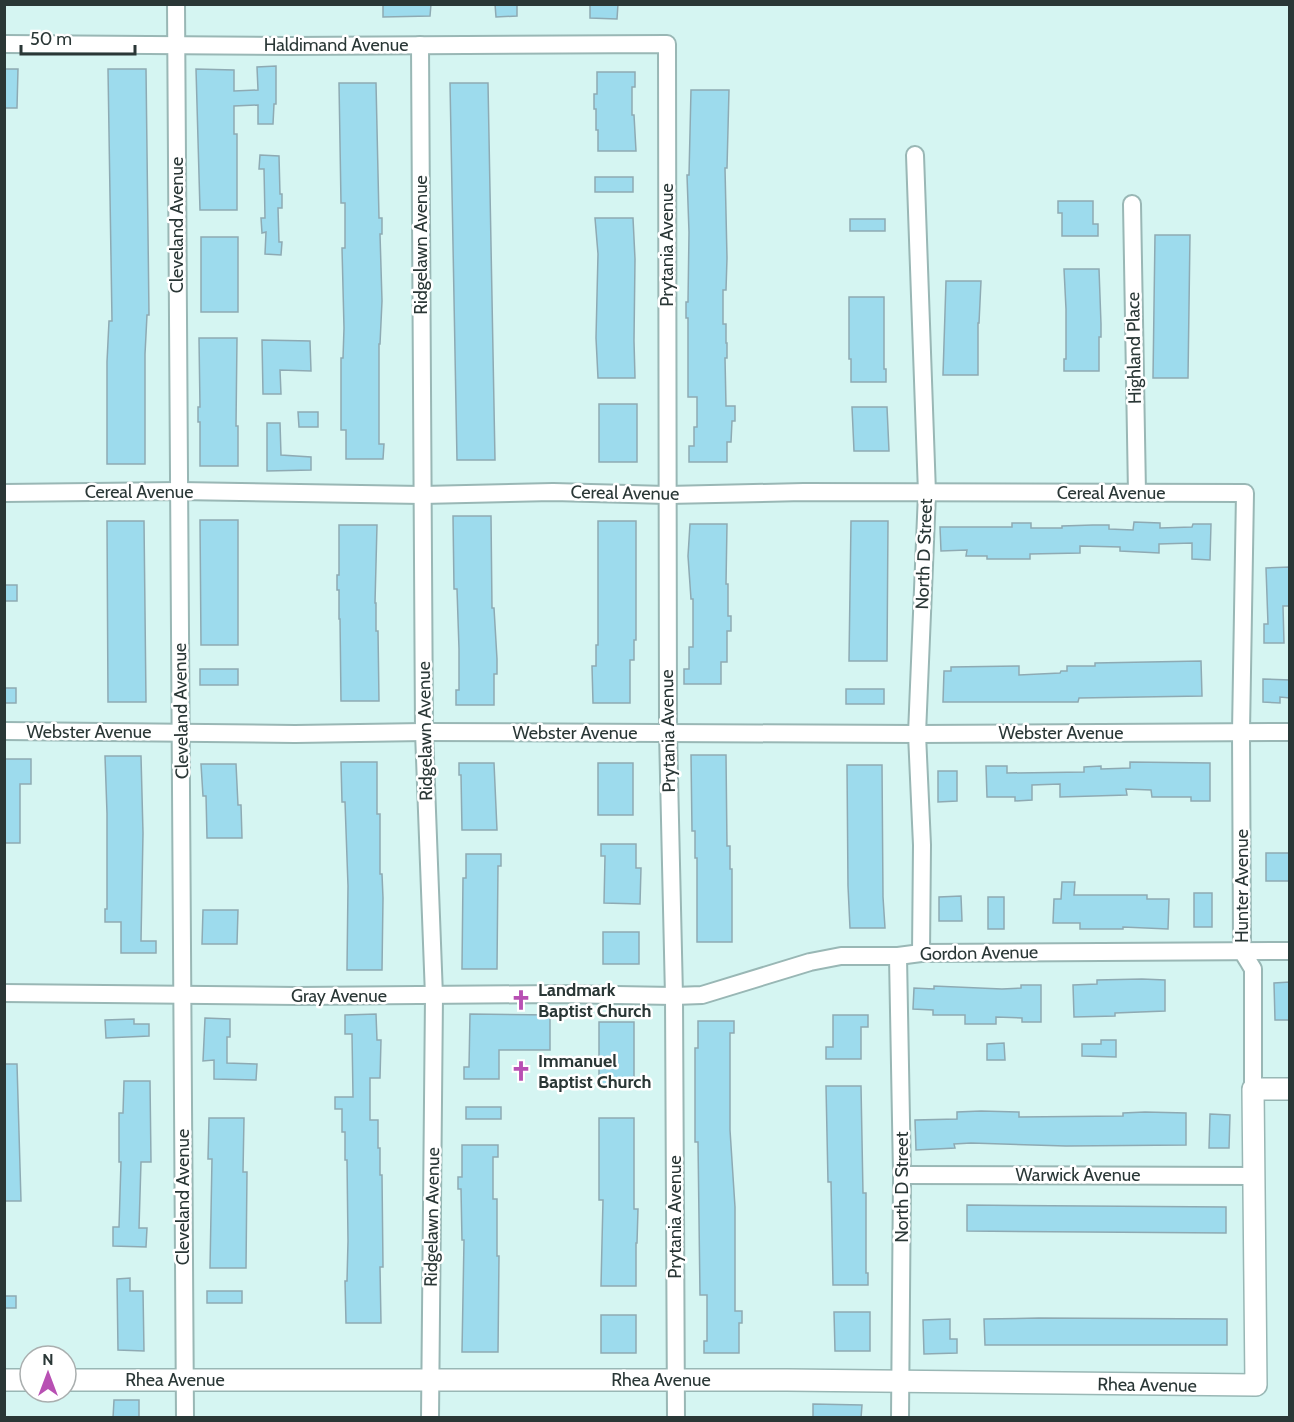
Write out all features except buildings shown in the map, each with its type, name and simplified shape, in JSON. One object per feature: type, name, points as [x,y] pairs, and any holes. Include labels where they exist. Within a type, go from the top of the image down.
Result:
[{"type":"street","name":"Cleveland Avenue","points":[[176,4],[184,1418]]},
{"type":"street","name":"Haldimand Avenue","points":[[4,44],[288,46],[667,44]]},
{"type":"street","name":"Prytania Avenue","points":[[667,44],[668,732],[674,996],[676,1418]]},
{"type":"street","name":"Ridgelawn Avenue","points":[[420,45],[424,732],[434,996],[430,1418]]},
{"type":"street","name":"North D Street","points":[[915,155],[927,493],[917,734],[922,845],[921,953]]},
{"type":"street","name":"Highland Place","points":[[1132,204],[1137,493]]},
{"type":"street","name":"Cereal Avenue","points":[[4,493],[178,491],[422,495],[553,492],[667,495],[1245,493]]},
{"type":"street","name":"Hunter Avenue","points":[[1245,493],[1241,732],[1242,951],[1253,969],[1256,1385]]},
{"type":"street","name":"Webster Avenue","points":[[4,731],[295,734],[1290,732]]},
{"type":"street","name":"Gordon Avenue","points":[[674,996],[702,995],[810,962],[841,956],[898,956],[921,953],[1290,951]]},
{"type":"street","name":"North D Street","points":[[898,956],[902,1174],[900,1418]]},
{"type":"street","name":"Gray Avenue","points":[[4,993],[674,996]]},
{"type":"street","points":[[1253,1089],[1290,1089]]},
{"type":"street","name":"Warwick Avenue","points":[[902,1174],[1253,1176]]},
{"type":"street","name":"Rhea Avenue","points":[[78,1380],[675,1379],[1256,1385]]},
{"type":"place","name":"Landmark Baptist Church","points":[[521,1000]]},
{"type":"place","name":"Immanuel Baptist Church","points":[[521,1071]]}]
